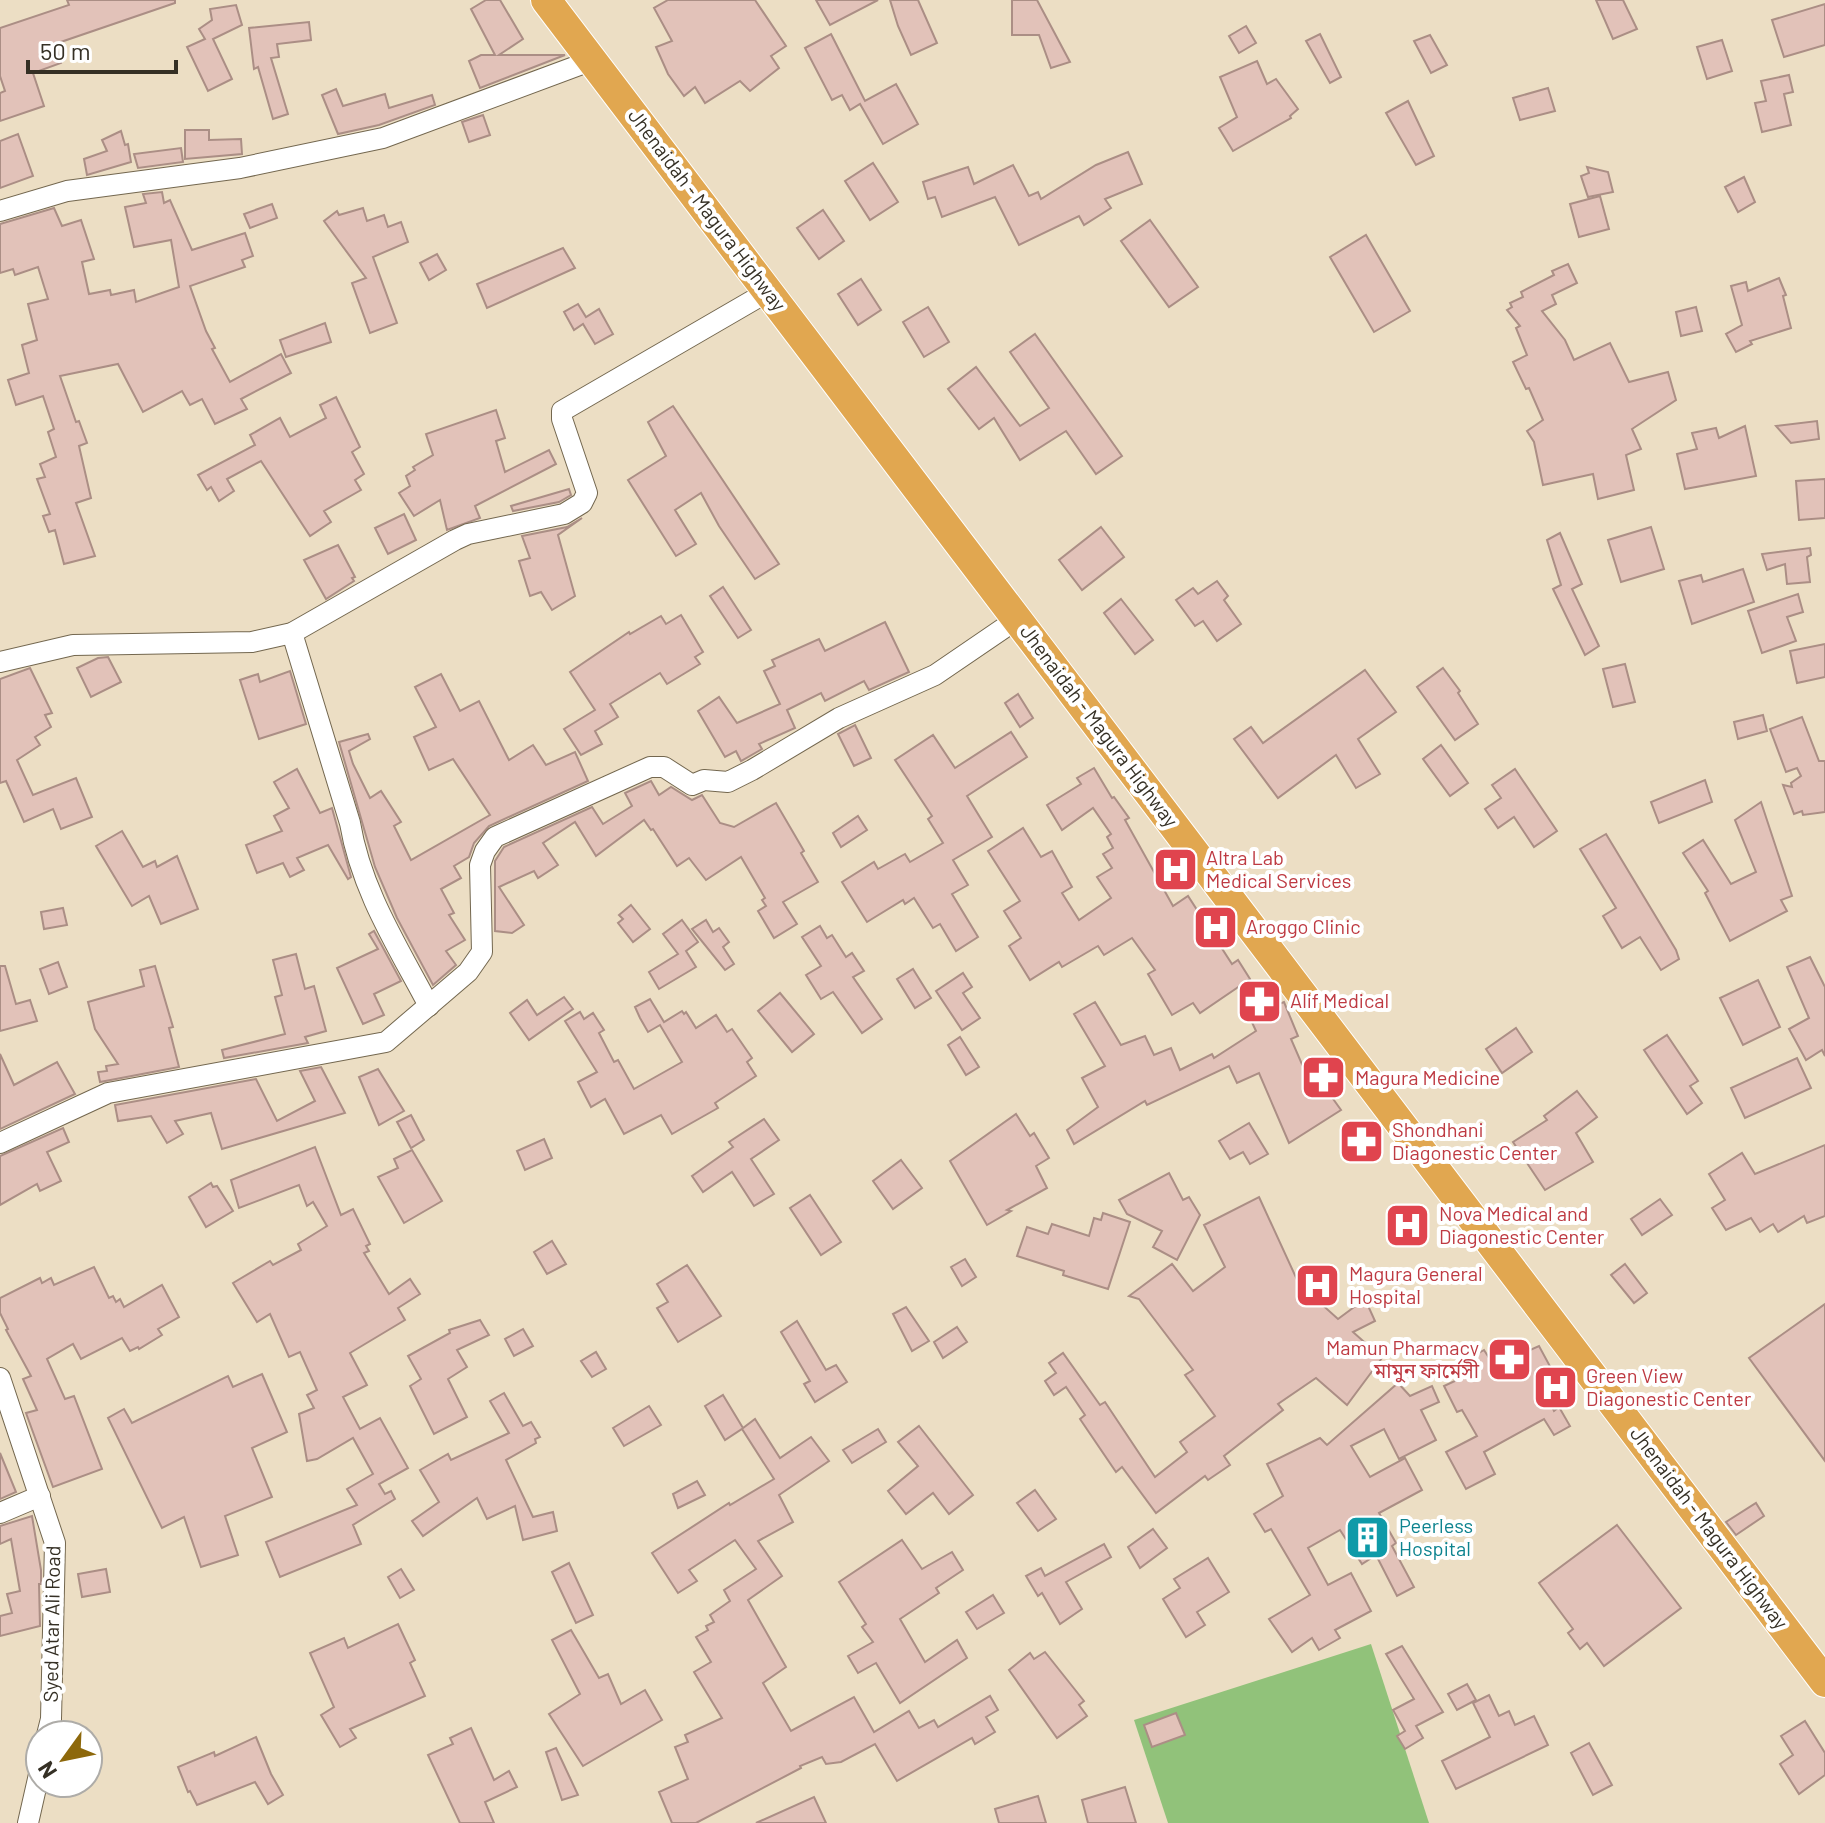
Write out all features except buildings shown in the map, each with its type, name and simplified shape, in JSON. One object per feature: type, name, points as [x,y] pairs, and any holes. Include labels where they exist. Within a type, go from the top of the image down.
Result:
[{"type":"highway","name":"Jhenaidah - Magura Highway","points":[[546,0],[1825,1682]]},
{"type":"street","points":[[0,211],[67,191],[240,168],[383,138],[593,60]]},
{"type":"street","points":[[0,662],[73,645],[252,642],[292,633],[468,534],[564,514],[582,503],[587,493],[562,411],[769,291]]},
{"type":"street","points":[[0,1143],[108,1093],[386,1042],[468,972],[482,952],[480,865],[495,837],[650,767],[664,767],[692,785],[704,780],[728,782],[839,718],[935,675],[1017,619]]},
{"type":"street","points":[[292,633],[350,823],[364,882],[429,1006]]},
{"type":"street","name":"Syed Atar Ali Road","points":[[0,1378],[55,1543],[53,1676],[49,1719]]},
{"type":"street","points":[[0,1513],[40,1496]]},
{"type":"street","points":[[28,1823],[33,1799]]},
{"type":"green space","points":[[1371,1644],[1429,1823],[1168,1823],[1134,1720]]},
{"type":"place","name":"Altra Lab Medical Services","points":[[1175,870]]},
{"type":"place","name":"Aroggo Clinic","points":[[1215,927]]},
{"type":"place","name":"Alif Medical","points":[[1259,1001]]},
{"type":"place","name":"Magura Medicine","points":[[1324,1078]]},
{"type":"place","name":"Shondhani Diagonestic Center","points":[[1361,1142]]},
{"type":"place","name":"Nova Medical and Diagonestic Center","points":[[1408,1225]]},
{"type":"place","name":"Magura General Hospital","points":[[1318,1285]]},
{"type":"place","name":"Mamun Pharmacy মামুন ফার্মেসী","points":[[1510,1359]]},
{"type":"place","name":"Green View Diagonestic Center","points":[[1555,1387]]},
{"type":"place","name":"Peerless Hospital","points":[[1368,1537]]}]
